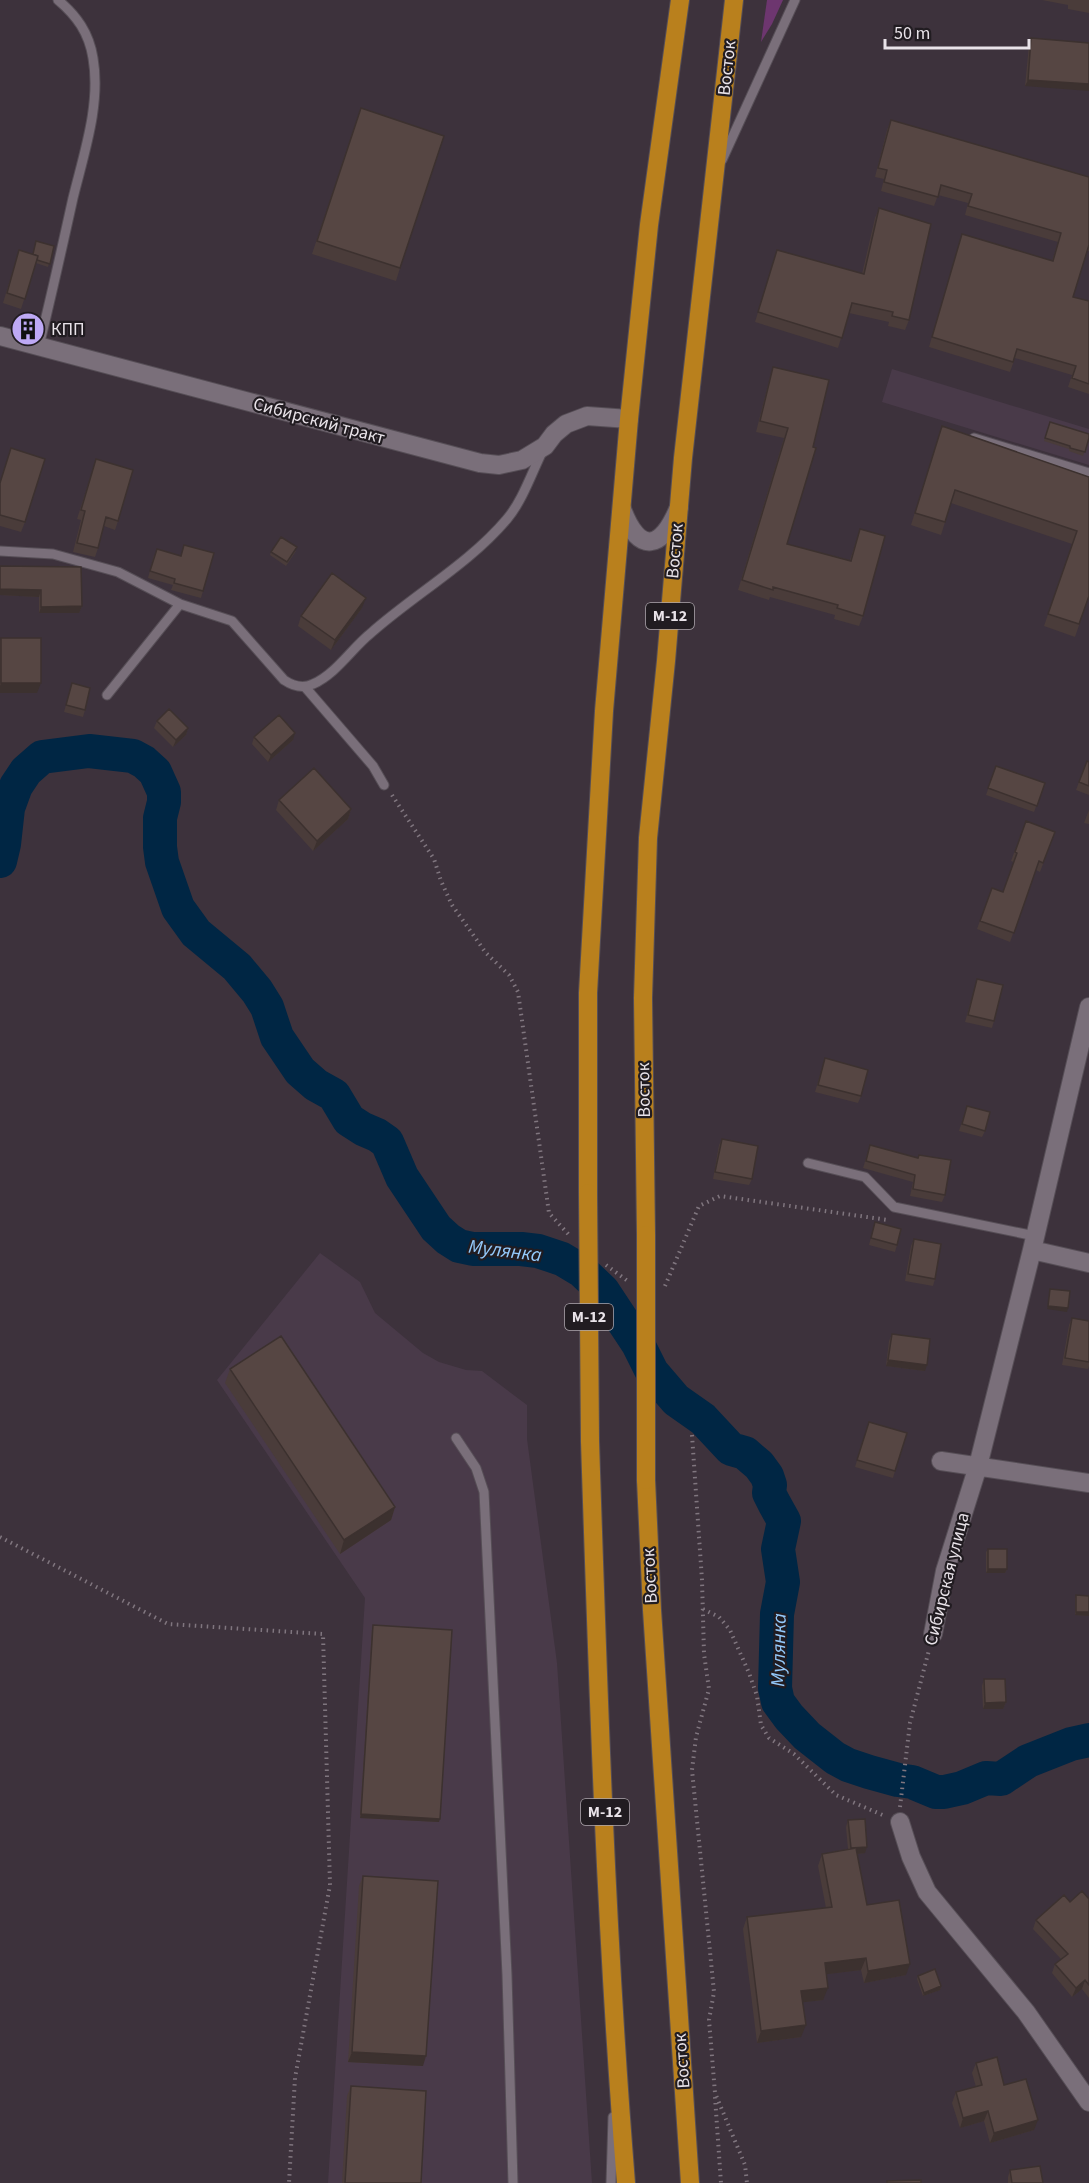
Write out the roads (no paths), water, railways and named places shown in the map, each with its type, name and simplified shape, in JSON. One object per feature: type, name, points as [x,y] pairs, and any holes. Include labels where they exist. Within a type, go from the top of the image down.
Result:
[{"type":"highway","name":"М-12","points":[[626,2183],[616,2055],[590,1441],[588,1004],[604,711],[629,419],[649,225],[680,0]]},
{"type":"highway","name":"Восток","points":[[690,2183],[652,1610],[646,1480],[643,998],[648,838],[679,505],[734,0]]},
{"type":"street","name":"Сибирский тракт","points":[[0,336],[480,463],[499,465],[522,460],[545,446],[554,434],[567,424],[587,416],[629,419]]},
{"type":"street","points":[[622,509],[636,536],[650,542],[658,540],[666,533],[679,505]]},
{"type":"street","name":"Сибирская улица","points":[[933,1634],[945,1571],[978,1466],[1089,1007]]},
{"type":"street","points":[[1033,1243],[1089,1263]]},
{"type":"street","points":[[940,1461],[1089,1483]]},
{"type":"street","points":[[899,1819],[916,1869],[927,1892],[1026,2012],[1089,2102]]},
{"type":"lane","points":[[39,346],[85,148],[95,87],[93,57],[84,28],[58,0]]},
{"type":"lane","points":[[715,176],[795,0]]},
{"type":"lane","points":[[960,433],[1089,473]]},
{"type":"lane","points":[[0,551],[53,554],[118,572],[180,604],[232,621],[284,680],[294,686],[305,687],[319,681],[369,634],[497,530],[517,504],[545,446]]},
{"type":"lane","points":[[107,695],[180,604]]},
{"type":"lane","points":[[305,687],[373,766],[384,785]]},
{"type":"lane","points":[[808,1163],[865,1177],[894,1206],[1033,1243]]},
{"type":"lane","points":[[456,1438],[476,1468],[484,1492],[507,1975],[513,2183]]},
{"type":"lane","points":[[611,2183],[616,2055]]},
{"type":"waterway","name":"Мулянка","points":[[0,861],[8,808],[16,786],[26,771],[42,757],[89,751],[133,756],[155,772],[164,792],[160,818],[162,862],[178,908],[196,933],[237,967],[257,991],[267,1007],[277,1037],[300,1071],[316,1085],[334,1095],[349,1120],[387,1142],[402,1177],[436,1228],[459,1246],[473,1249],[538,1251],[562,1259],[582,1271],[603,1291],[638,1344],[652,1372],[676,1400],[703,1419],[731,1449],[745,1453],[759,1465],[767,1476],[770,1485],[769,1493],[784,1521],[778,1549],[783,1582],[777,1614],[775,1688],[778,1702],[807,1736],[848,1765],[912,1782],[936,1792],[962,1788],[986,1778],[1001,1779],[1028,1761],[1071,1744],[1089,1740]]},
{"type":"place","name":"КПП","points":[[28,329]]}]
